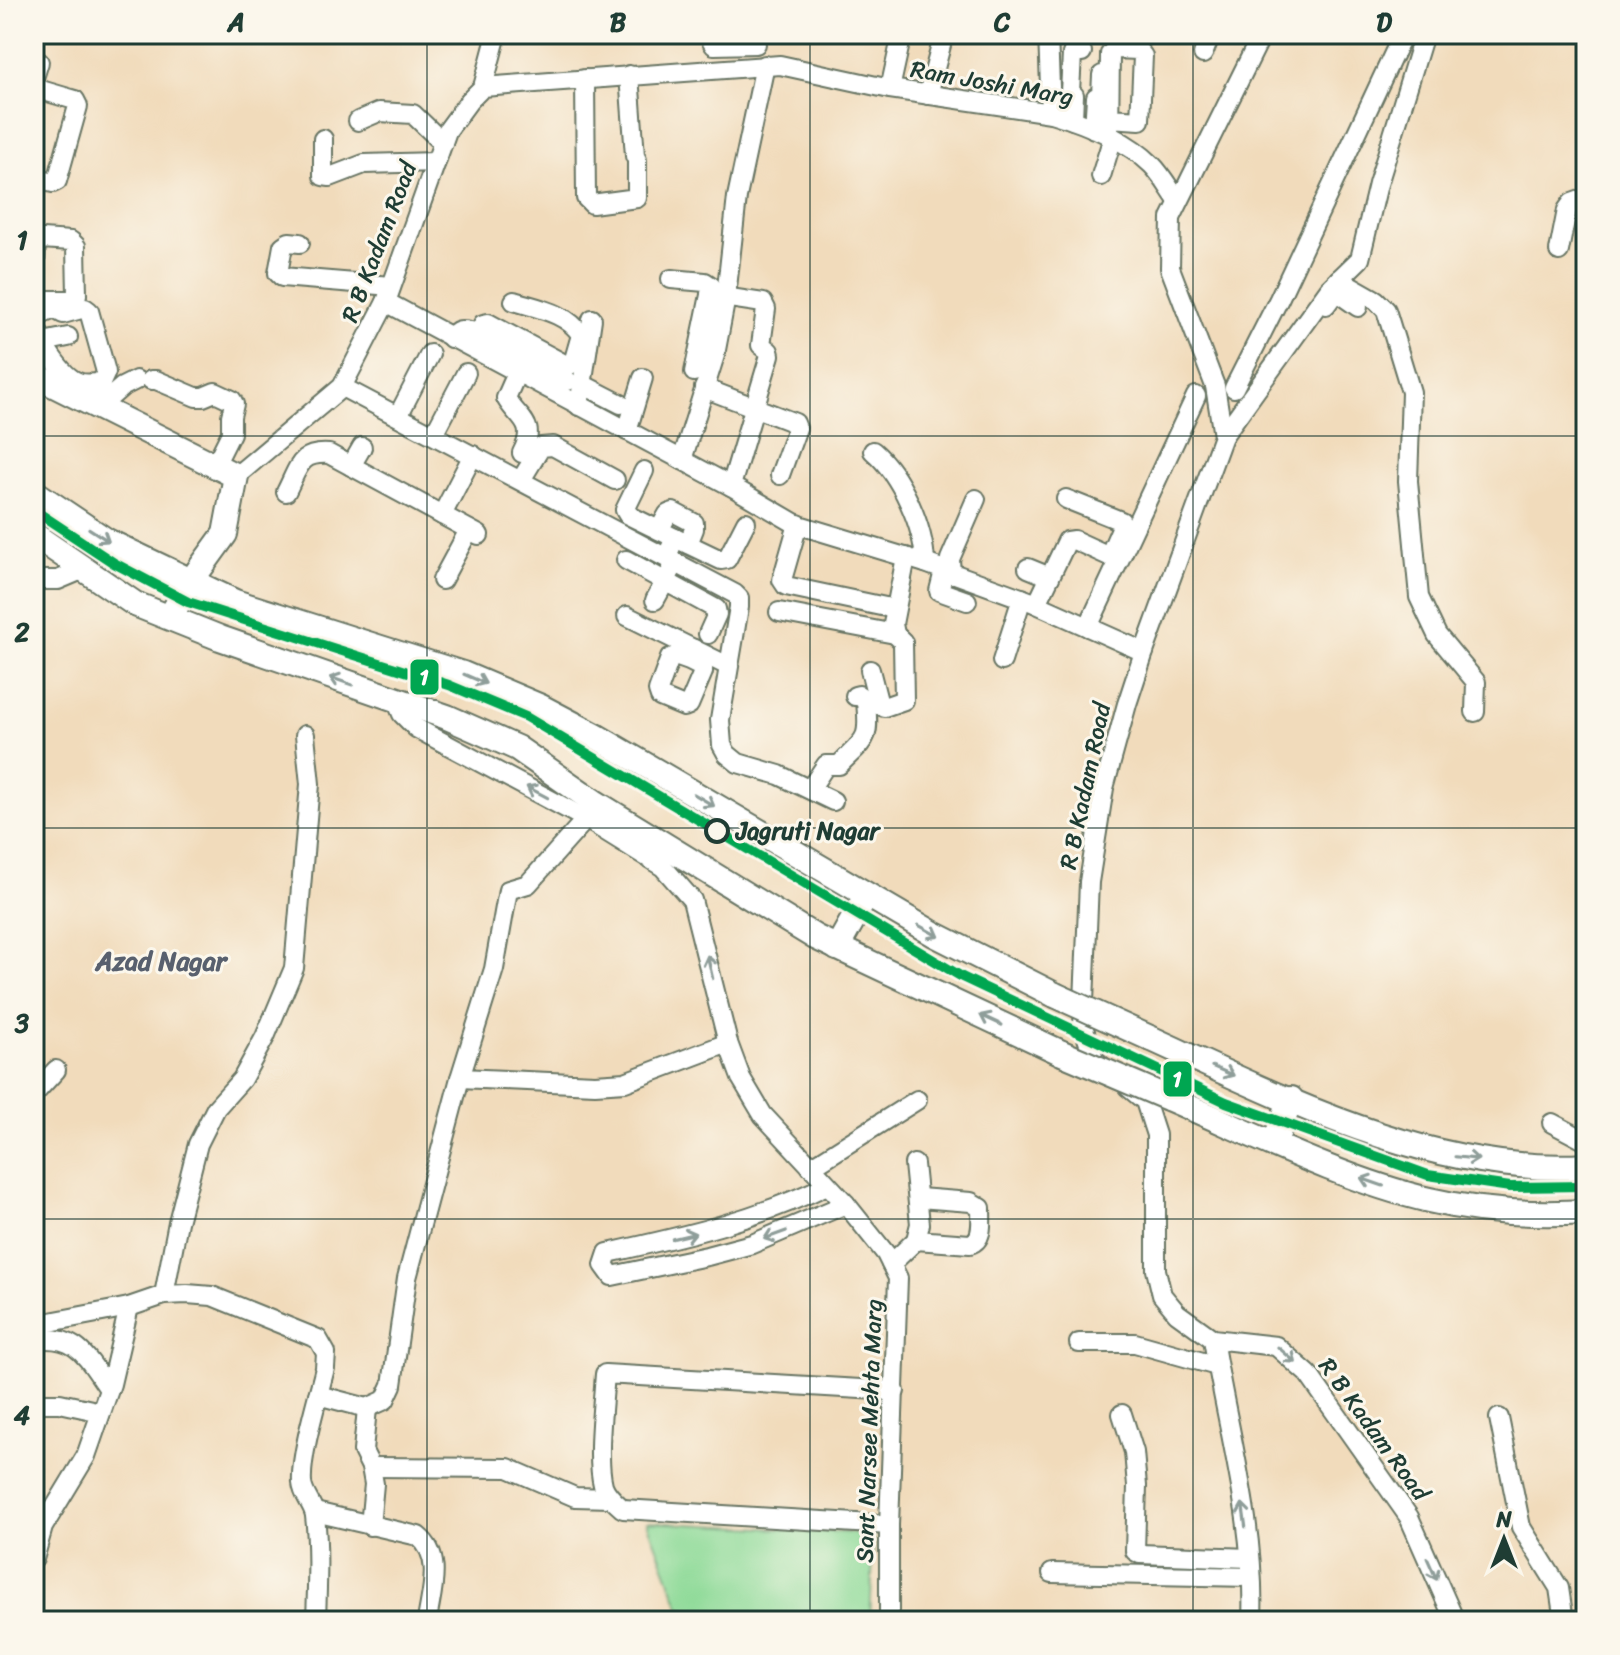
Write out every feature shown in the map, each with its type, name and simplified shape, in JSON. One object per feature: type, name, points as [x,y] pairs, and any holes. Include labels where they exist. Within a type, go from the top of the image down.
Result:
[{"type":"main road","points":[[34,375],[100,395],[225,470],[225,534],[170,617]]},
{"type":"main road","points":[[34,492],[107,541],[235,602],[463,674],[541,707],[596,736],[866,896],[1009,974],[1152,1039],[1360,1129],[1453,1157],[1556,1168],[1586,1166]]},
{"type":"main road","points":[[34,535],[135,604],[220,638],[447,717],[517,748],[634,827],[815,937],[1062,1053],[1274,1144],[1371,1182],[1429,1200],[1548,1214],[1586,1212]]},
{"type":"main road","points":[[220,638],[235,602]]},
{"type":"main road","points":[[837,948],[866,896]]},
{"type":"main road","points":[[1274,1144],[1291,1099]]},
{"type":"street","name":"R B Kadam Road","points":[[225,470],[280,436],[342,387],[389,294],[443,143],[454,121],[483,87],[497,34]]},
{"type":"street","points":[[682,460],[704,388],[706,354],[760,65],[755,39],[714,45],[712,34]]},
{"type":"street","points":[[890,89],[902,34]]},
{"type":"street","points":[[928,95],[944,34]]},
{"type":"street","points":[[1048,34],[1051,113]]},
{"type":"street","points":[[1203,54],[1211,34]]},
{"type":"street","name":"R B Kadam Road","points":[[1262,34],[1171,218],[1170,268],[1215,386],[1223,436],[1144,652],[1104,788],[1089,882],[1083,1026],[1094,1059],[1145,1101],[1156,1135],[1156,1270],[1162,1295],[1177,1313],[1213,1339],[1276,1346],[1308,1374],[1409,1517],[1455,1621]]},
{"type":"street","points":[[1223,436],[1403,34]]},
{"type":"street","points":[[1311,329],[1339,279],[1360,259],[1378,184],[1424,34]]},
{"type":"street","points":[[1091,53],[1101,95],[1074,95],[1070,92],[1072,54],[1091,53]]},
{"type":"street","name":"Ram Joshi Marg","points":[[483,87],[780,65],[890,89],[1051,113],[1106,130],[1152,165],[1178,201]]},
{"type":"street","points":[[585,79],[586,198],[592,204],[637,198],[637,160],[629,75]]},
{"type":"street","points":[[34,88],[75,100],[78,106],[58,143],[57,181],[53,183],[34,178]]},
{"type":"street","points":[[1073,120],[1074,95]]},
{"type":"street","points":[[1096,97],[1106,130],[1101,176]]},
{"type":"street","points":[[358,121],[379,112],[413,114],[443,143]]},
{"type":"street","points":[[323,139],[323,176],[330,177],[364,164],[436,162]]},
{"type":"street","points":[[1559,251],[1567,210],[1572,203],[1586,198]]},
{"type":"street","points":[[300,243],[289,242],[283,246],[278,273],[282,277],[389,294],[451,338],[798,524],[925,563],[1029,601],[1144,652]]},
{"type":"street","points":[[671,279],[705,282],[718,296],[763,303],[766,309],[761,345],[770,355],[731,486]]},
{"type":"street","points":[[1339,279],[1376,300],[1386,310],[1411,392],[1408,481],[1419,597],[1444,645],[1476,682],[1475,712]]},
{"type":"street","points":[[1242,392],[1334,294],[1338,293],[1358,307]]},
{"type":"street","points":[[479,335],[483,324],[488,323],[568,366],[573,363],[581,335],[578,329],[560,316],[537,317],[514,301]]},
{"type":"street","points":[[85,308],[89,311],[106,372],[100,395],[61,368],[43,342],[34,320],[54,309],[63,314],[85,308]]},
{"type":"street","points":[[579,406],[575,383],[592,319]]},
{"type":"street","points":[[451,338],[460,329],[479,335],[621,404]]},
{"type":"street","points":[[43,342],[68,337]]},
{"type":"street","points":[[398,416],[430,354]]},
{"type":"street","points":[[694,372],[706,354]]},
{"type":"street","points":[[436,429],[466,373]]},
{"type":"street","points":[[517,373],[506,398],[529,429],[519,465]]},
{"type":"street","points":[[627,431],[643,378]]},
{"type":"street","points":[[100,395],[143,380],[156,380],[196,397],[215,392],[232,400],[225,470]]},
{"type":"street","points":[[1215,386],[1242,392]]},
{"type":"street","points":[[342,387],[398,416],[519,465],[739,598],[720,733],[722,745],[738,763],[779,775],[833,801]]},
{"type":"street","points":[[704,388],[795,423],[797,428],[780,475]]},
{"type":"street","points":[[1088,627],[1196,396]]},
{"type":"street","points":[[436,429],[473,455],[519,465]]},
{"type":"street","points":[[280,436],[292,472],[307,455],[329,454],[474,533],[442,580]]},
{"type":"street","points":[[519,465],[541,447],[553,446],[615,480]]},
{"type":"street","points":[[351,466],[362,447]]},
{"type":"street","points":[[873,451],[887,463],[920,528],[925,563]]},
{"type":"street","points":[[442,515],[473,455]]},
{"type":"street","points":[[644,471],[625,510],[628,515],[721,560],[727,559],[746,522]]},
{"type":"street","points":[[973,581],[965,607],[939,591],[976,499]]},
{"type":"street","points":[[1066,499],[1121,521],[1122,526],[1089,598]]},
{"type":"street","points":[[798,524],[782,580],[786,586],[895,609]]},
{"type":"street","points":[[655,600],[666,581],[674,537]]},
{"type":"street","points":[[1002,661],[1029,601],[1050,577],[1067,541],[1074,540],[1109,556]]},
{"type":"street","points":[[870,670],[879,705],[884,707],[904,700],[903,642],[895,634],[893,624],[906,557]]},
{"type":"street","points":[[626,560],[716,609],[717,614],[708,634]]},
{"type":"street","points":[[1028,568],[1050,577]]},
{"type":"street","points":[[34,580],[58,580],[84,569]]},
{"type":"street","points":[[779,612],[895,634]]},
{"type":"street","points":[[627,616],[691,655],[728,666]]},
{"type":"street","points":[[810,789],[826,765],[839,765],[867,737],[866,702],[859,695],[855,696]]},
{"type":"street","name":"Sant Narsee Mehta Marg","points":[[396,700],[402,714],[416,728],[586,819],[663,867],[692,900],[728,1043],[741,1078],[763,1115],[846,1204],[891,1264],[898,1278],[889,1525],[889,1621]]},
{"type":"street","points":[[164,1295],[198,1144],[216,1108],[242,1079],[294,968],[310,784],[305,735]]},
{"type":"street","points":[[318,1395],[367,1408],[385,1400],[392,1385],[407,1278],[460,1078],[494,969],[508,890],[528,884],[586,819]]},
{"type":"street","points":[[460,1078],[595,1084],[625,1082],[728,1043]]},
{"type":"street","points":[[34,1094],[56,1070]]},
{"type":"street","points":[[811,1167],[917,1100]]},
{"type":"street","points":[[1552,1123],[1586,1141]]},
{"type":"street","points":[[891,1264],[916,1240],[920,1224],[914,1164]]},
{"type":"street","points":[[827,1185],[769,1211],[698,1233],[608,1253],[604,1265],[612,1276],[707,1256],[781,1233],[846,1204]]},
{"type":"street","points":[[916,1240],[970,1244],[980,1237],[981,1208],[977,1204],[919,1198]]},
{"type":"street","points":[[34,1325],[129,1307],[164,1295],[212,1296],[318,1339],[326,1353],[325,1368],[302,1467],[306,1499],[315,1512],[316,1621]]},
{"type":"street","points":[[34,1559],[43,1527],[86,1456],[109,1389],[129,1307]]},
{"type":"street","points":[[34,1340],[53,1338],[69,1341],[109,1389]]},
{"type":"street","points":[[1213,1339],[1234,1450],[1250,1568],[1252,1621]]},
{"type":"street","points":[[1079,1343],[1135,1343],[1217,1366]]},
{"type":"street","points":[[889,1525],[623,1509],[603,1485],[601,1435],[605,1374],[895,1391]]},
{"type":"street","points":[[34,1403],[60,1403],[101,1412]]},
{"type":"street","points":[[367,1408],[363,1451],[371,1467],[374,1484],[370,1526]]},
{"type":"street","points":[[1122,1414],[1135,1463],[1135,1551],[1250,1568]]},
{"type":"street","points":[[1499,1418],[1521,1527],[1559,1588],[1564,1621]]},
{"type":"street","points":[[371,1467],[508,1468],[575,1497],[611,1498]]},
{"type":"street","points":[[315,1512],[418,1536],[430,1546],[434,1566],[427,1621]]},
{"type":"street","points":[[1052,1573],[1250,1568]]},
{"type":"green space","points":[[647,1522],[874,1534],[870,1621],[703,1621],[680,1607]]},
{"type":"transit line","name":"1","points":[[34,510],[114,563],[188,602],[449,685],[526,717],[962,977],[1226,1102],[1428,1175],[1510,1187],[1586,1186]]},
{"type":"place","name":"Jagruti Nagar","points":[[717,831]]},
{"type":"district","name":"Azad Nagar","points":[[161,961]]}]
